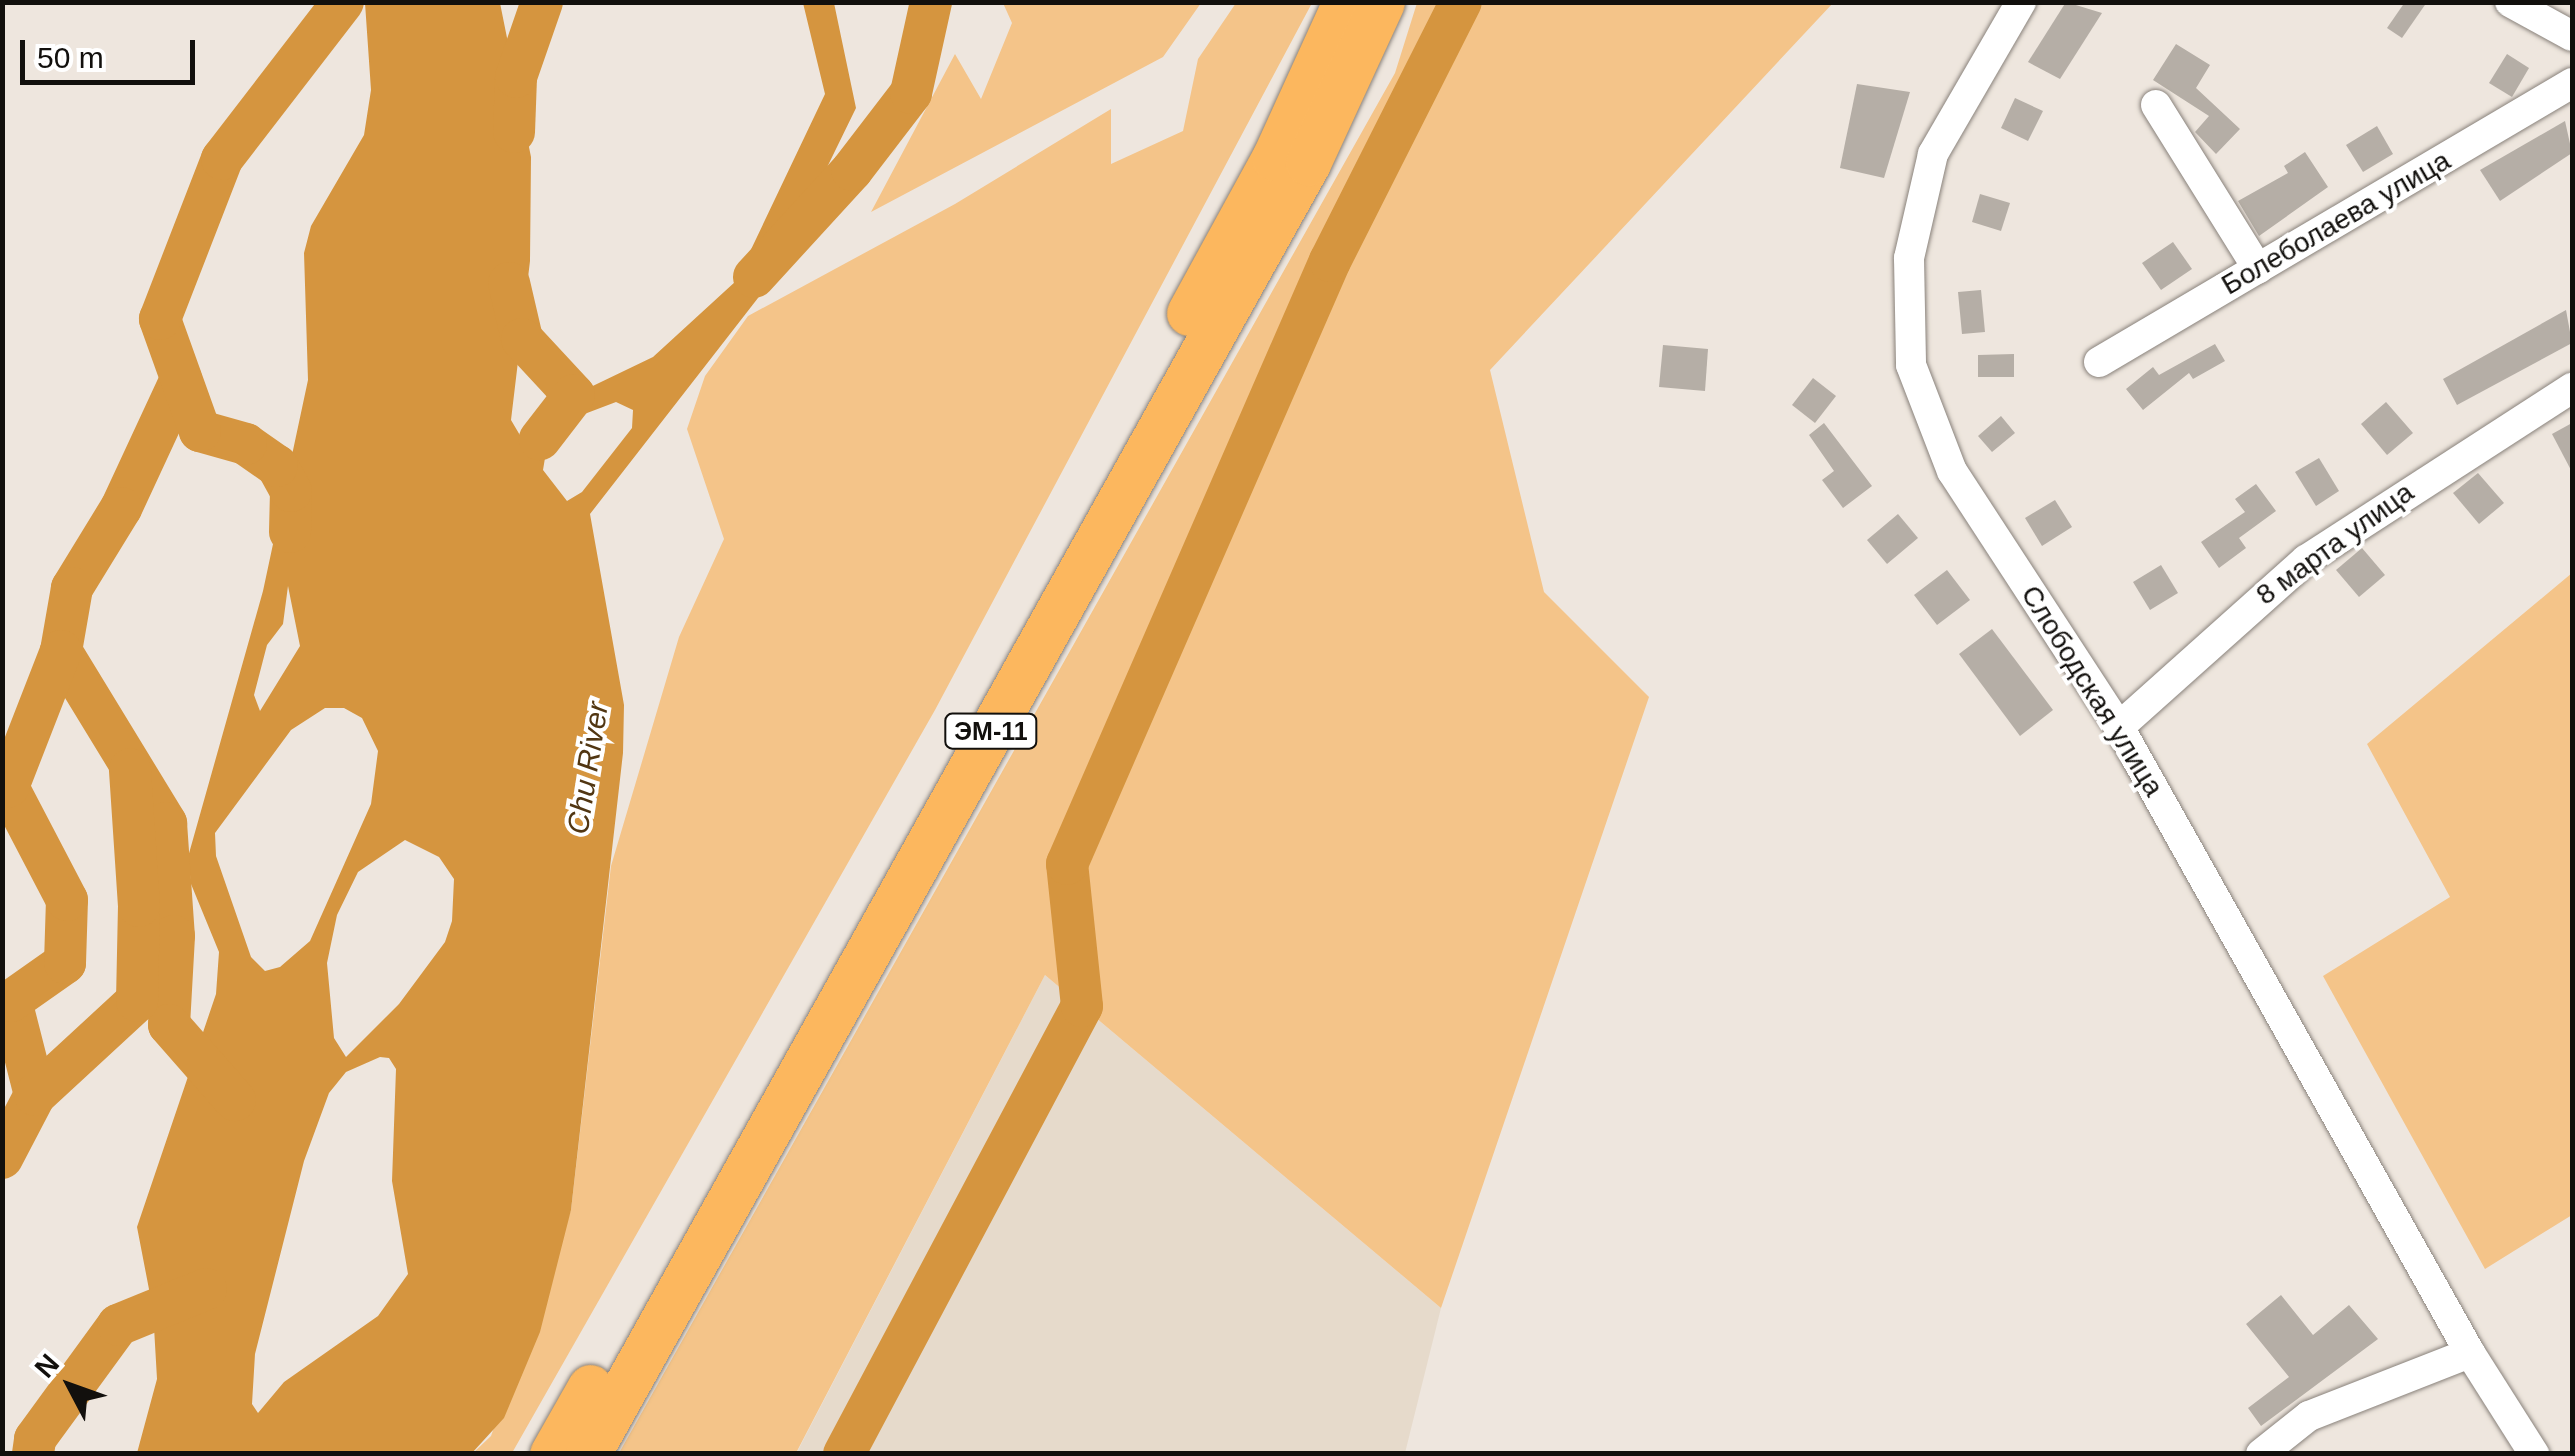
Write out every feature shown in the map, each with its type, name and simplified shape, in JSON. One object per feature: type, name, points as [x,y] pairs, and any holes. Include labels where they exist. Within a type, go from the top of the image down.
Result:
[{"type":"highway","name":"ЭМ-11","points":[[552,1454],[1035,596],[1274,158],[1345,2]]},
{"type":"highway","name":"ЭМ-11","points":[[588,1454],[1308,163],[1382,2]]},
{"type":"street","name":"Слободская улица","points":[[2021,2],[1933,154],[1909,258],[1911,364],[1952,471],[2119,727],[2470,1353],[2534,1454]]},
{"type":"street","points":[[2510,2],[2572,36]]},
{"type":"street","name":"Болеболаева улица","points":[[2099,362],[2572,83]]},
{"type":"street","points":[[2156,105],[2258,268]]},
{"type":"street","name":"8 марта улица","points":[[2119,727],[2306,560],[2572,388]]},
{"type":"street","points":[[2262,1454],[2309,1416],[2470,1353]]},
{"type":"shaded area","points":[[1003,3],[1201,3],[1163,57],[871,212],[955,54],[981,99],[1012,23]]},
{"type":"shaded area","points":[[1236,3],[1312,3],[935,710],[512,1453],[472,1454],[491,1436],[571,1210],[611,866],[679,637],[724,539],[687,429],[705,376],[748,316],[955,204],[1111,109],[1111,164],[1183,131],[1198,59]]},
{"type":"shaded area","points":[[1417,3],[1833,3],[1490,370],[1544,592],[1649,697],[1441,1308],[1045,975],[796,1453],[619,1453],[1395,73]]},
{"type":"shaded area","points":[[2572,573],[2572,1215],[2485,1269],[2323,976],[2450,897],[2367,744]]},
{"type":"shaded area","points":[[1045,975],[1441,1308],[1405,1453],[796,1454]]},
{"type":"water","name":"Chu River","points":[[365,3],[500,3],[531,157],[530,261],[511,420],[521,437],[574,395],[653,357],[736,281],[825,94],[803,3],[834,3],[856,108],[772,280],[590,514],[624,705],[623,753],[571,1210],[540,1332],[504,1418],[472,1453],[137,1453],[157,1379],[153,1310],[137,1227],[216,994],[219,952],[191,884],[188,857],[263,591],[308,380],[304,253],[311,226],[364,135],[371,90]],"holes":[[[616,402],[633,410],[632,428],[582,492],[567,501],[543,470],[548,440],[566,421]],[[288,586],[300,646],[260,711],[254,695],[267,645],[283,624]],[[325,708],[344,708],[362,718],[378,751],[371,804],[310,941],[280,967],[265,971],[251,957],[216,856],[215,833],[291,730]],[[405,840],[439,857],[454,879],[452,921],[445,942],[399,1004],[346,1057],[334,1038],[327,963],[337,915],[358,872]],[[380,1057],[389,1058],[396,1069],[392,1181],[408,1274],[378,1316],[284,1382],[258,1413],[252,1404],[255,1354],[304,1161],[329,1093],[346,1072]]]},
{"type":"building","points":[[2066,2],[2102,13],[2060,79],[2028,62]]},
{"type":"building","points":[[2405,2],[2427,2],[2402,38],[2387,28]]},
{"type":"building","points":[[2176,44],[2210,65],[2196,88],[2240,129],[2216,154],[2195,132],[2209,116],[2153,80]]},
{"type":"building","points":[[2507,54],[2529,68],[2512,97],[2489,83]]},
{"type":"building","points":[[1857,84],[1910,92],[1884,178],[1840,168]]},
{"type":"building","points":[[2015,98],[2043,111],[2028,141],[2001,128]]},
{"type":"building","points":[[2565,121],[2572,153],[2500,201],[2480,170]]},
{"type":"building","points":[[2377,126],[2393,154],[2363,172],[2346,145]]},
{"type":"building","points":[[2305,152],[2328,187],[2259,236],[2238,201],[2288,173],[2284,166]]},
{"type":"building","points":[[1980,194],[2010,203],[2001,231],[1972,222]]},
{"type":"building","points":[[2173,242],[2192,269],[2161,290],[2142,263]]},
{"type":"building","points":[[1981,290],[1985,332],[1962,334],[1958,292]]},
{"type":"building","points":[[2566,310],[2572,343],[2457,405],[2443,379]]},
{"type":"building","points":[[2215,344],[2225,361],[2193,379],[2189,373],[2143,410],[2126,389],[2153,367],[2159,375]]},
{"type":"building","points":[[1663,345],[1708,349],[1705,391],[1659,387]]},
{"type":"building","points":[[2014,354],[2014,377],[1978,377],[1978,355]]},
{"type":"building","points":[[1813,378],[1836,396],[1815,423],[1792,405]]},
{"type":"building","points":[[2386,402],[2413,433],[2387,455],[2361,424]]},
{"type":"building","points":[[2001,416],[2015,433],[1992,452],[1978,436]]},
{"type":"building","points":[[1824,423],[1872,486],[1843,508],[1822,480],[1834,471],[1809,435]]},
{"type":"building","points":[[2572,423],[2572,472],[2552,434]]},
{"type":"building","points":[[2319,458],[2339,491],[2316,506],[2295,472]]},
{"type":"building","points":[[2478,473],[2504,503],[2479,524],[2453,493]]},
{"type":"building","points":[[2256,484],[2276,511],[2239,538],[2246,548],[2219,568],[2201,542],[2245,512],[2235,499]]},
{"type":"building","points":[[2055,500],[2072,527],[2042,546],[2025,518]]},
{"type":"building","points":[[1898,514],[1918,538],[1887,564],[1867,540]]},
{"type":"building","points":[[2362,548],[2385,575],[2359,597],[2336,570]]},
{"type":"building","points":[[2161,565],[2178,593],[2150,610],[2133,582]]},
{"type":"building","points":[[1947,570],[1970,600],[1937,625],[1914,595]]},
{"type":"building","points":[[1992,629],[2053,710],[2020,736],[1959,654]]},
{"type":"building","points":[[2281,1295],[2313,1335],[2349,1305],[2378,1339],[2261,1426],[2248,1408],[2289,1377],[2246,1324]]},
{"type":"waterway","points":[[290,532],[291,491],[277,466],[246,444],[200,431],[160,319],[222,159],[343,2]]},
{"type":"waterway","points":[[514,132],[516,77],[542,2]]},
{"type":"waterway","points":[[754,277],[852,170],[911,93],[931,2]]},
{"type":"waterway","points":[[844,1454],[1082,1006],[1067,864],[1330,261],[1461,2]]},
{"type":"waterway","points":[[509,283],[522,339],[574,395],[540,439]]},
{"type":"waterway","points":[[181,379],[121,508],[72,588],[61,651],[166,823],[174,936],[169,1025],[235,1100]]},
{"type":"waterway","points":[[35,1095],[11,1001],[65,963],[67,900],[8,787],[61,651]]},
{"type":"waterway","points":[[2,1158],[35,1095],[137,1001],[139,906],[130,769]]},
{"type":"waterway","points":[[33,1454],[35,1439],[118,1325],[206,1289]]}]
